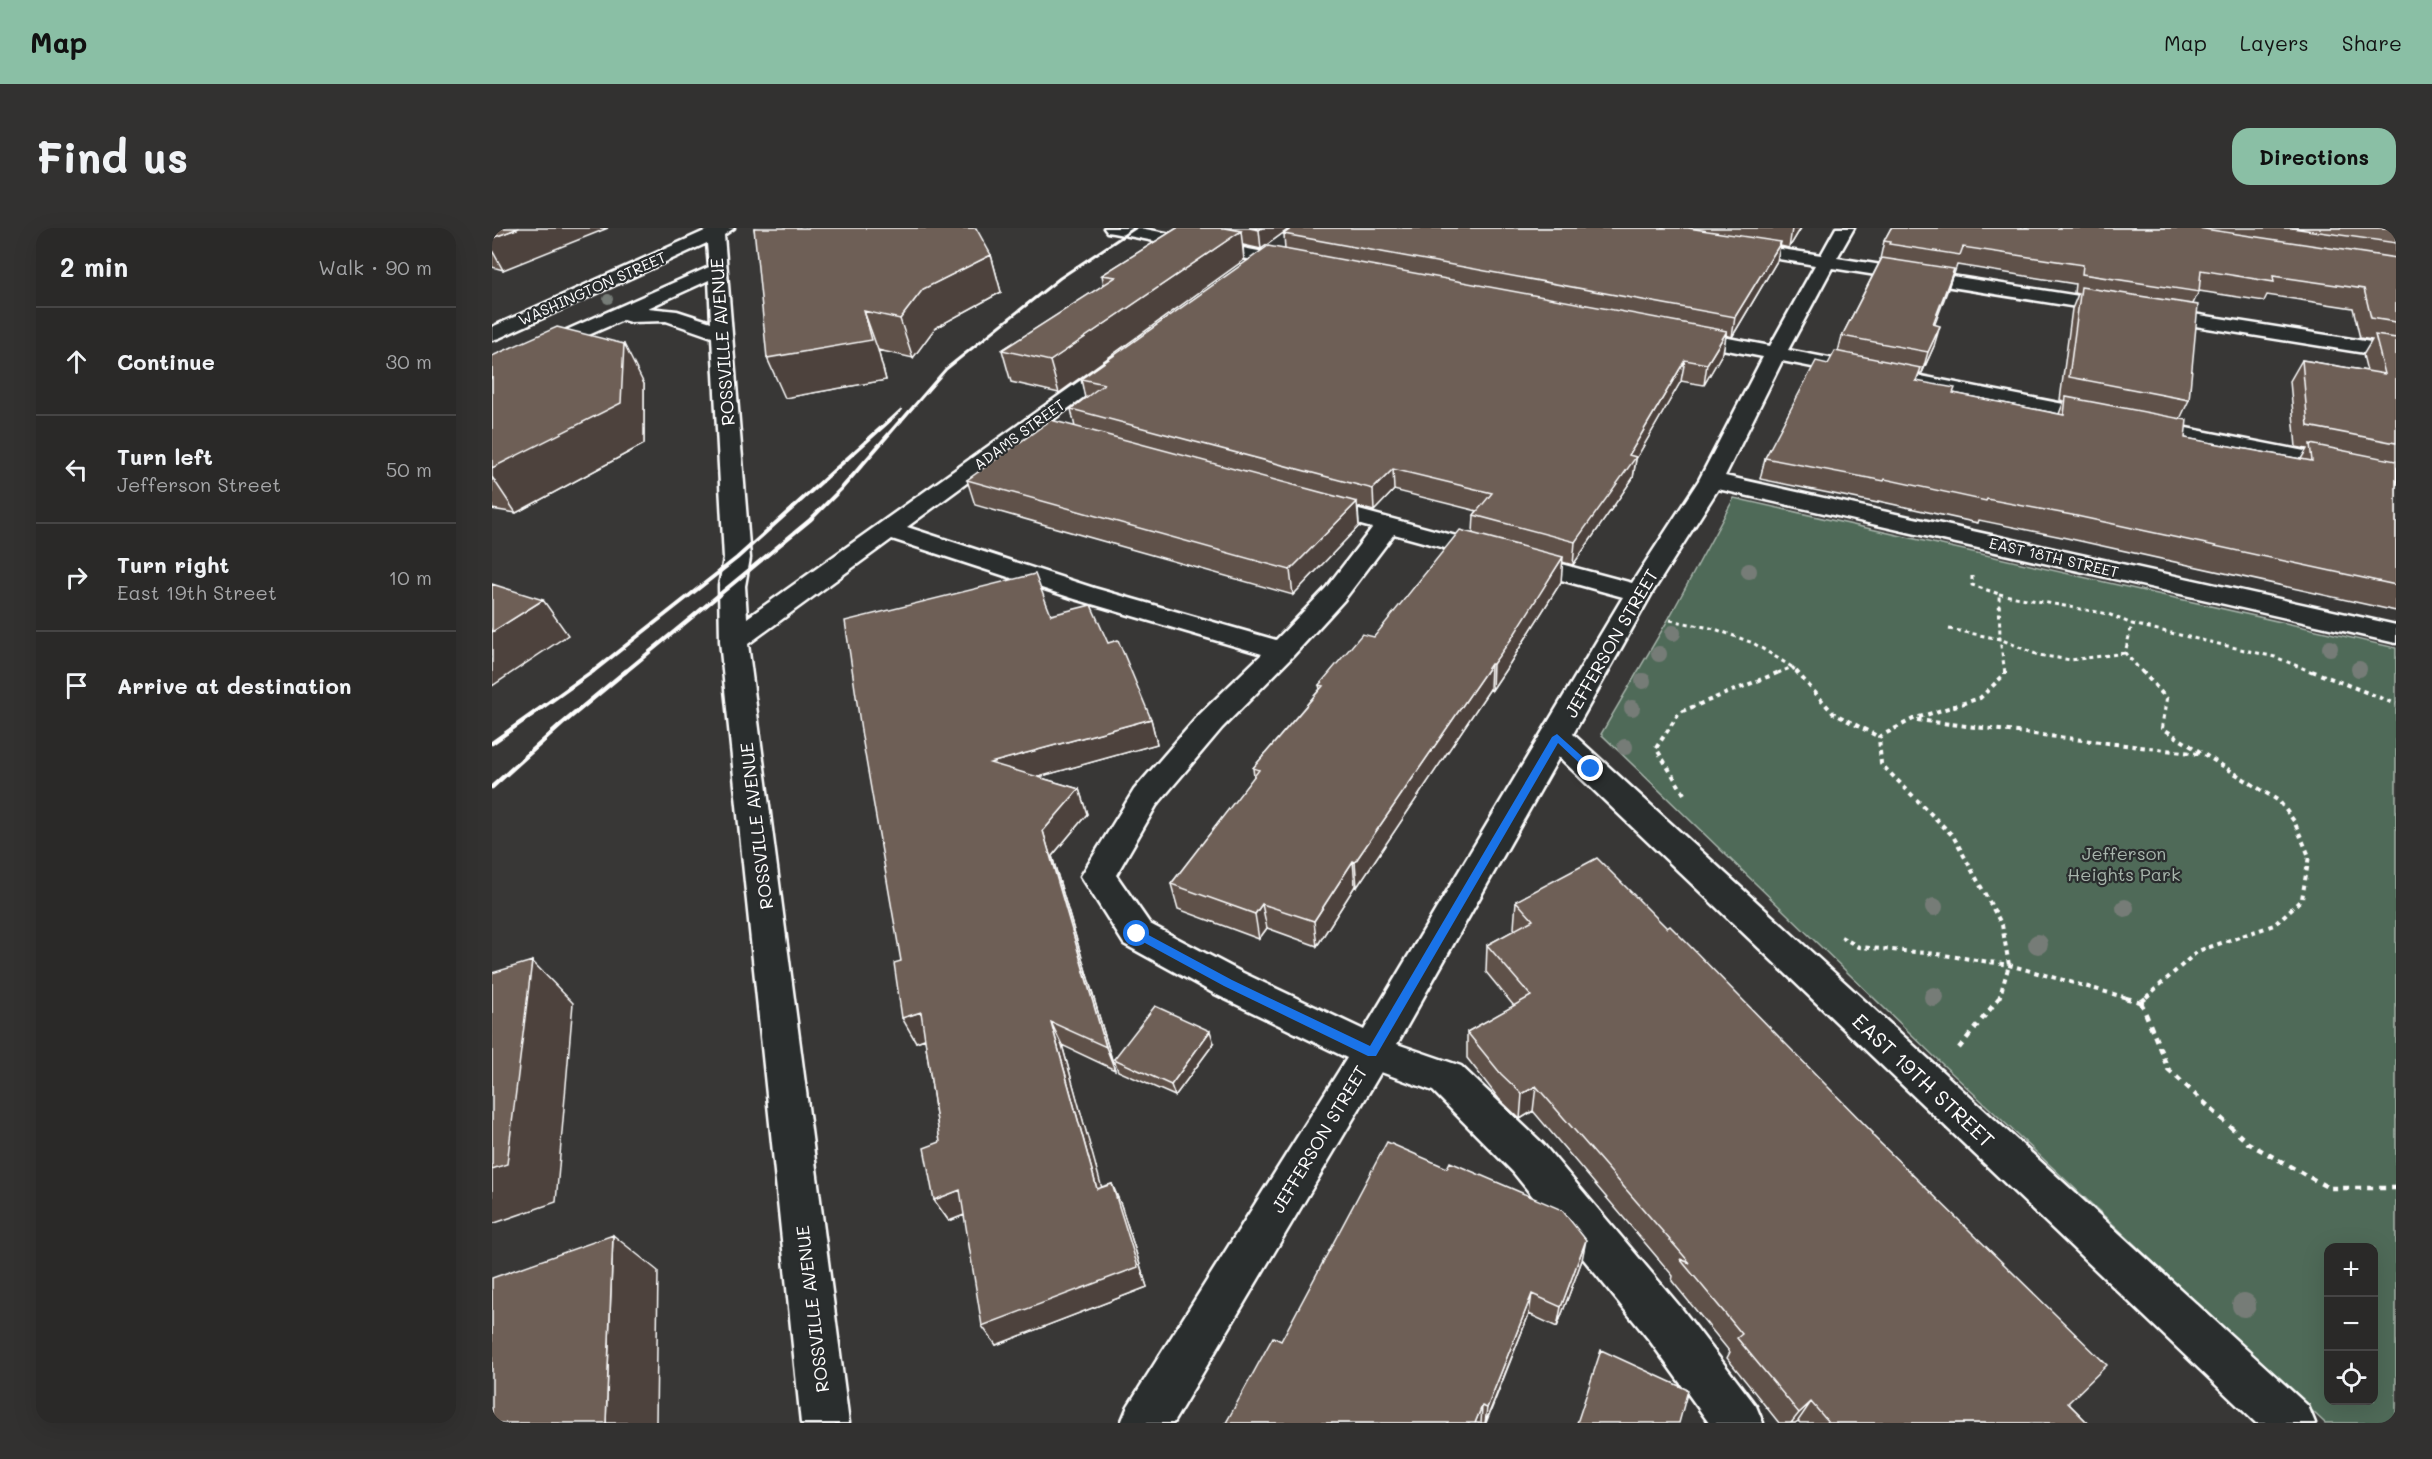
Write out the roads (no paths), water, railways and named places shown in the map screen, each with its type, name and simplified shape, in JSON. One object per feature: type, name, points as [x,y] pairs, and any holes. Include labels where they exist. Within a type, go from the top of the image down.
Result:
[{"type":"street","points":[[1113,228],[1272,251],[1317,267]]},
{"type":"street","name":"JEFFERSON STREET","points":[[1145,1423],[1372,1053],[1634,601],[1712,480],[1776,353],[1845,228]]},
{"type":"street","name":"ROSSVILLE AVENUE","points":[[718,229],[717,270],[737,558],[732,586],[734,641],[825,1423]]},
{"type":"street","name":"WASHINGTON STREET","points":[[492,334],[718,229]]},
{"type":"street","points":[[1720,245],[2396,352]]},
{"type":"street","points":[[1245,271],[1272,251]]},
{"type":"street","name":"WASHINGTON STREET","points":[[492,371],[717,270]]},
{"type":"street","points":[[492,314],[571,335],[620,318],[644,313],[673,314],[721,333]]},
{"type":"street","points":[[1664,332],[2396,476]]},
{"type":"street","name":"ADAMS STREET","points":[[734,641],[1132,352]]},
{"type":"street","points":[[1029,427],[1057,435]]},
{"type":"street","name":"EAST 18TH STREET","points":[[1712,480],[2396,634]]},
{"type":"street","points":[[1297,500],[1388,525],[1634,601]]},
{"type":"street","points":[[1388,525],[1335,594],[1282,651],[1211,721],[1145,798],[1098,876],[1137,934],[1228,983],[1372,1053],[1447,1078],[1528,1158],[1666,1325],[1739,1423]]},
{"type":"street","points":[[888,529],[968,557],[1161,617],[1282,651]]},
{"type":"street","name":"EAST 19TH STREET","points":[[1557,737],[2291,1423]]},
{"type":"railway","points":[[900,422],[946,369],[1060,278],[1135,228]]},
{"type":"railway","points":[[888,422],[901,410]]},
{"type":"railway","points":[[591,673],[737,558],[890,420]]},
{"type":"railway","points":[[624,673],[810,520],[842,488],[901,420]]},
{"type":"railway","points":[[492,743],[593,671]]},
{"type":"railway","points":[[492,787],[562,724],[626,671]]},
{"type":"park label","name":"Jefferson Heights Park","points":[[2124,863]]}]
